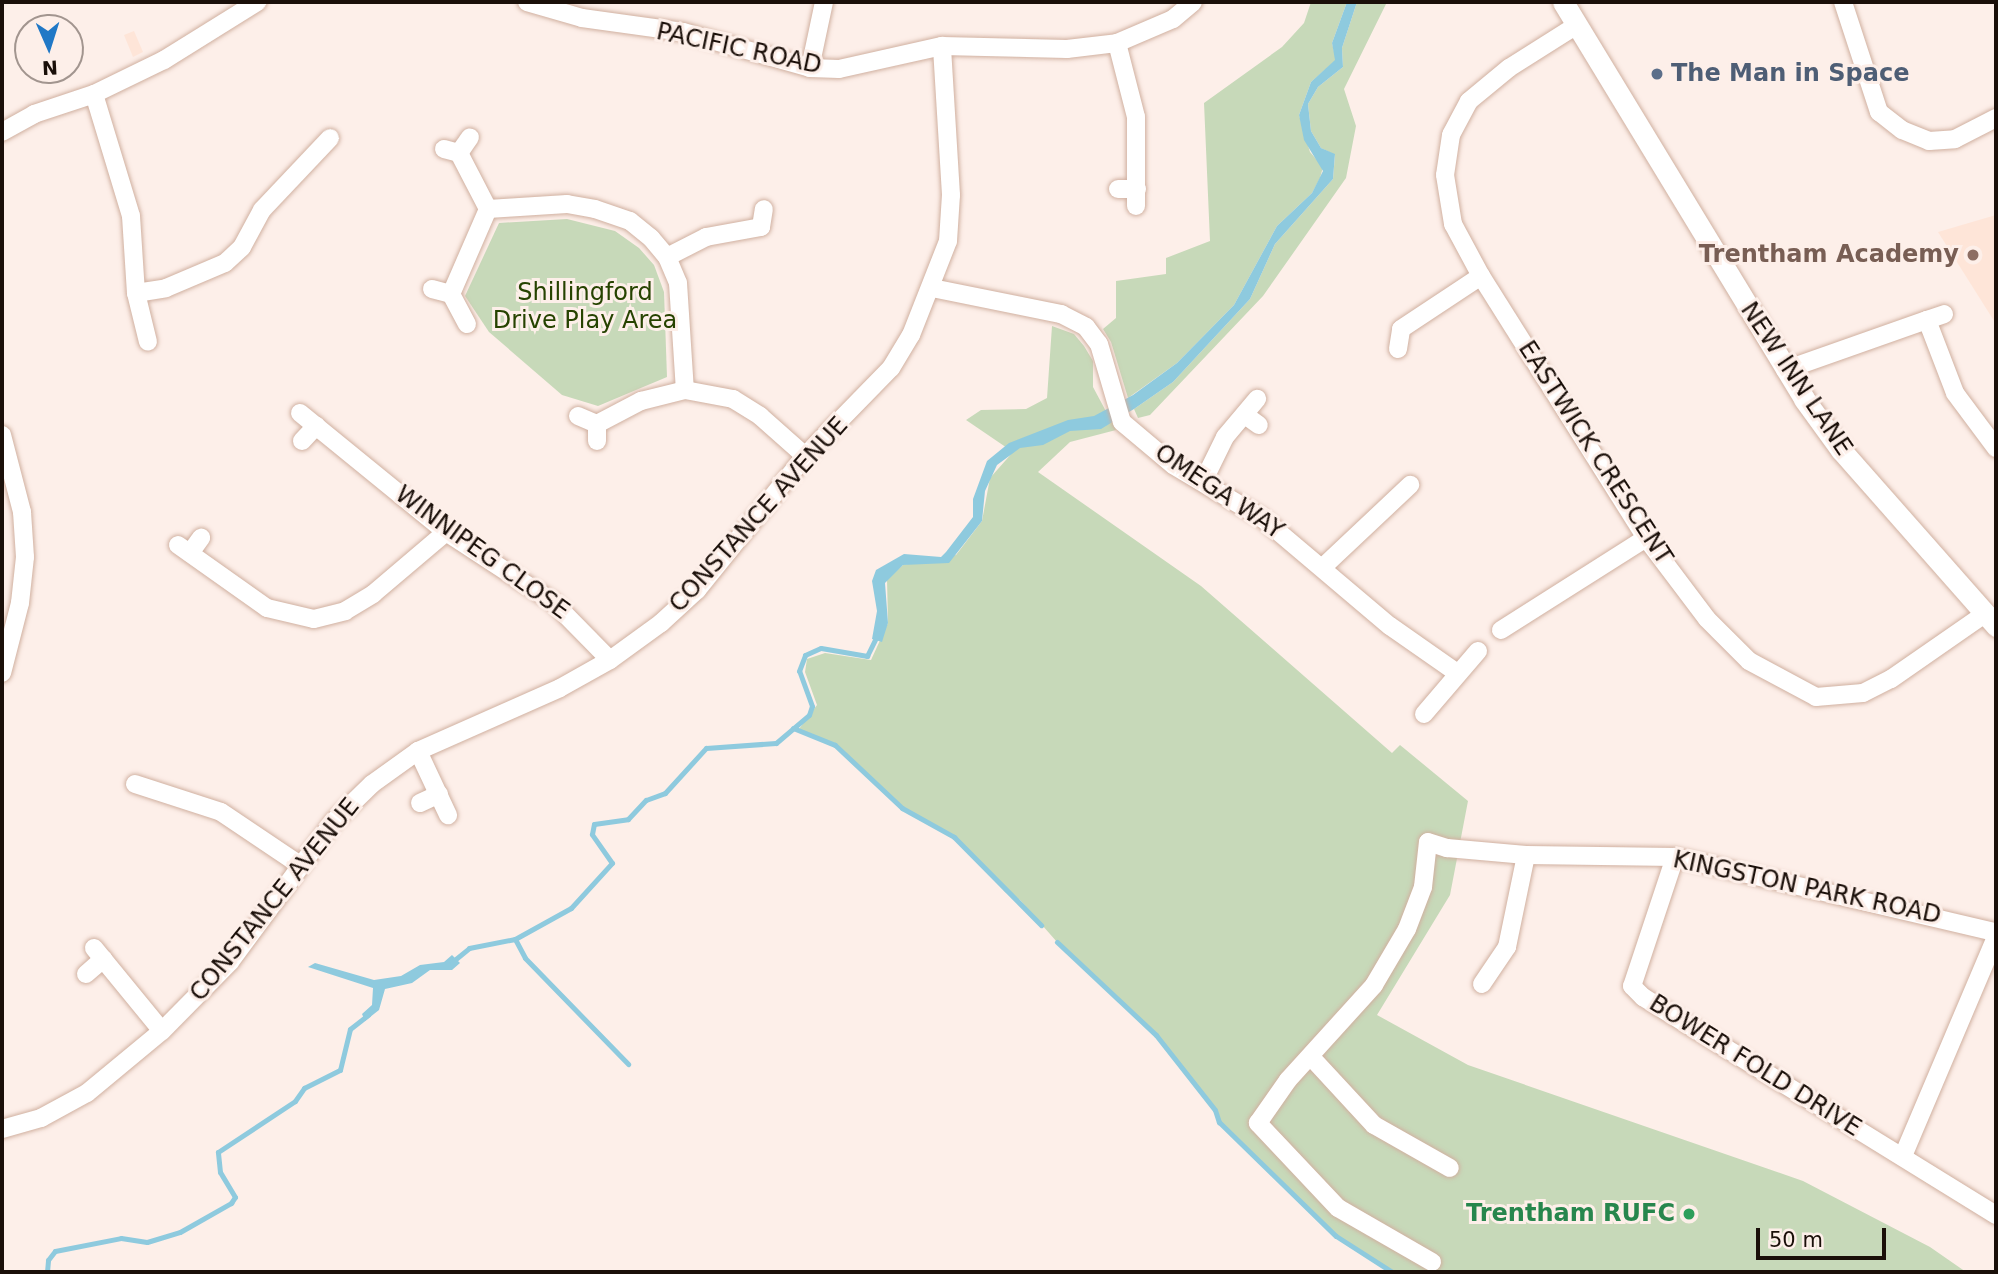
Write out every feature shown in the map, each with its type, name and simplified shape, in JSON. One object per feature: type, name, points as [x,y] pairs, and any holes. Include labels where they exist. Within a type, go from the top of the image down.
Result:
[{"type":"street","name":"PACIFIC ROAD","points":[[527,2],[582,19],[683,32],[810,68],[869,64],[942,46],[1067,49],[1117,43],[1173,19],[1193,2]]},
{"type":"street","points":[[810,68],[824,2]]},
{"type":"street","name":"NEW INN LANE","points":[[1563,2],[1785,370],[1841,450],[1991,619]]},
{"type":"street","points":[[1843,2],[1879,112],[1902,130],[1929,141],[1955,139],[1996,118]]},
{"type":"street","points":[[2,132],[33,114],[93,94],[164,60],[245,5]]},
{"type":"street","name":"EASTWICK CRESCENT","points":[[1577,25],[1509,68],[1469,101],[1451,135],[1445,175],[1453,224],[1481,276],[1646,538],[1707,619],[1749,661],[1816,697],[1863,693],[1991,619]]},
{"type":"street","points":[[1117,43],[1136,117],[1137,198],[1118,189]]},
{"type":"street","name":"CONSTANCE AVENUE","points":[[2,1129],[41,1118],[87,1093],[162,1031],[230,962],[300,864],[353,803],[418,751],[560,688],[610,660],[696,590],[805,456],[891,368],[932,288],[948,241],[951,195],[942,46]]},
{"type":"street","points":[[93,94],[131,216],[136,293],[148,342]]},
{"type":"street","points":[[470,137],[452,151],[488,209]]},
{"type":"street","points":[[136,293],[166,288],[225,263],[242,247],[262,210],[330,138]]},
{"type":"street","points":[[488,209],[567,204],[595,209],[629,221],[667,257],[678,283],[684,318],[685,390]]},
{"type":"street","points":[[452,294],[488,209]]},
{"type":"street","points":[[667,257],[706,237],[768,233],[764,209]]},
{"type":"street","points":[[1398,349],[1392,327],[1481,276]]},
{"type":"street","name":"OMEGA WAY","points":[[932,288],[1061,314],[1086,327],[1099,344],[1113,400],[1122,422],[1173,465],[1262,519],[1390,625],[1456,672]]},
{"type":"street","points":[[432,289],[452,294],[467,324]]},
{"type":"street","points":[[1785,370],[1944,314]]},
{"type":"street","points":[[1927,320],[1955,393],[1996,448]]},
{"type":"street","points":[[578,416],[597,432],[640,401],[685,390],[733,399],[761,416],[805,456]]},
{"type":"street","points":[[1203,482],[1225,437],[1252,420],[1257,399]]},
{"type":"street","name":"WINNIPEG CLOSE","points":[[300,413],[446,532],[564,610],[610,660]]},
{"type":"street","points":[[302,442],[316,426]]},
{"type":"street","points":[[2,435],[25,557],[5,647],[2,673]]},
{"type":"street","points":[[1323,567],[1387,496],[1410,485]]},
{"type":"street","points":[[201,538],[184,549],[267,608],[314,619],[345,611],[373,594],[446,532]]},
{"type":"street","points":[[1502,630],[1646,538]]},
{"type":"street","points":[[1424,714],[1456,672],[1478,651]]},
{"type":"street","points":[[418,751],[447,815]]},
{"type":"street","points":[[135,783],[155,780],[221,812],[300,864]]},
{"type":"street","points":[[420,803],[439,794]]},
{"type":"street","name":"KINGSTON PARK ROAD","points":[[1312,1058],[1374,985],[1407,929],[1424,879],[1427,842],[1447,848],[1526,855],[1675,856],[1996,934]]},
{"type":"street","points":[[1482,984],[1507,947],[1526,855]]},
{"type":"street","name":"BOWER FOLD DRIVE","points":[[1675,856],[1632,986],[1643,997],[1996,1215]]},
{"type":"street","points":[[1903,1156],[1996,934]]},
{"type":"street","points":[[86,974],[99,954],[162,1031]]},
{"type":"street","points":[[1432,1262],[1338,1208],[1258,1123],[1288,1080],[1312,1058],[1374,1125],[1450,1168]]},
{"type":"shaded area","points":[[134,31],[143,52],[133,57],[124,35]]},
{"type":"shaded area","name":"Trentham Academy","points":[[1996,215],[1996,324],[1938,232]]},
{"type":"green space","points":[[1311,2],[1347,2],[1332,43],[1336,60],[1311,82],[1299,115],[1310,152],[1323,167],[1320,178],[1312,193],[1277,226],[1234,305],[1177,363],[1128,398],[1111,342],[1103,329],[1116,318],[1116,281],[1166,274],[1166,258],[1210,241],[1204,103],[1282,47],[1304,23]]},
{"type":"green space","points":[[1357,2],[1387,2],[1344,89],[1356,126],[1346,178],[1263,296],[1150,415],[1138,418],[1134,409],[1173,382],[1250,299],[1275,244],[1333,179],[1335,155],[1321,148],[1311,131],[1308,104],[1318,87],[1343,67],[1342,48]]},
{"type":"green space","name":"Shillingford Drive Play Area","points":[[567,219],[615,231],[639,248],[654,265],[664,292],[667,377],[598,406],[562,395],[489,332],[465,296],[499,223]]},
{"type":"green space","points":[[1052,326],[1074,334],[1084,346],[1093,361],[1093,387],[1116,430],[1070,442],[1038,472],[1201,586],[1392,753],[1400,745],[1468,801],[1450,895],[1377,1015],[1468,1065],[1803,1181],[1930,1247],[1966,1272],[1392,1272],[1336,1236],[1219,1122],[1215,1110],[1156,1035],[1057,942],[1020,900],[1005,892],[965,846],[902,808],[835,745],[799,729],[817,705],[805,672],[807,659],[825,653],[871,660],[888,623],[887,579],[903,565],[956,555],[982,521],[990,478],[1013,452],[966,420],[981,410],[1026,409],[1047,398]]},
{"type":"water","points":[[1347,2],[1357,2],[1342,48],[1343,67],[1318,87],[1308,104],[1311,131],[1321,148],[1335,154],[1333,179],[1275,244],[1250,299],[1173,382],[1134,409],[1101,429],[1070,431],[1043,445],[1020,448],[997,465],[985,491],[982,521],[949,563],[903,565],[885,583],[888,623],[882,642],[872,639],[877,611],[872,581],[876,570],[904,554],[941,557],[973,517],[973,499],[987,461],[1009,443],[1068,420],[1094,416],[1133,395],[1177,363],[1234,305],[1277,226],[1312,193],[1323,171],[1304,140],[1299,115],[1311,82],[1335,60],[1332,43]]},
{"type":"water","points":[[452,955],[460,963],[452,970],[430,970],[412,983],[385,989],[379,1010],[365,1021],[362,1014],[372,1005],[373,988],[308,967],[315,963],[374,980],[401,976],[420,965],[444,962]]},
{"type":"waterway","points":[[452,962],[469,948],[515,939],[571,908],[612,863],[592,834],[594,824],[628,819],[646,800],[665,793],[706,748],[776,743],[809,715],[812,706],[799,671],[805,655],[821,648],[867,656],[878,633]]},
{"type":"waterway","points":[[793,728],[835,745],[902,808],[954,837],[1041,925]]},
{"type":"waterway","points":[[515,939],[525,958],[628,1064]]},
{"type":"waterway","points":[[1057,942],[1156,1035],[1215,1110],[1219,1122],[1336,1236],[1392,1272]]},
{"type":"waterway","points":[[47,1272],[48,1260],[55,1251],[121,1238],[147,1242],[180,1232],[231,1203],[235,1197],[220,1172],[218,1152],[295,1101],[304,1088],[340,1070],[350,1029],[368,1015]]},
{"type":"place","name":"The Man in Space","points":[[1657,74]]},
{"type":"place","name":"Trentham Academy","points":[[1973,255]]},
{"type":"place","name":"Trentham RUFC","points":[[1689,1214]]}]
